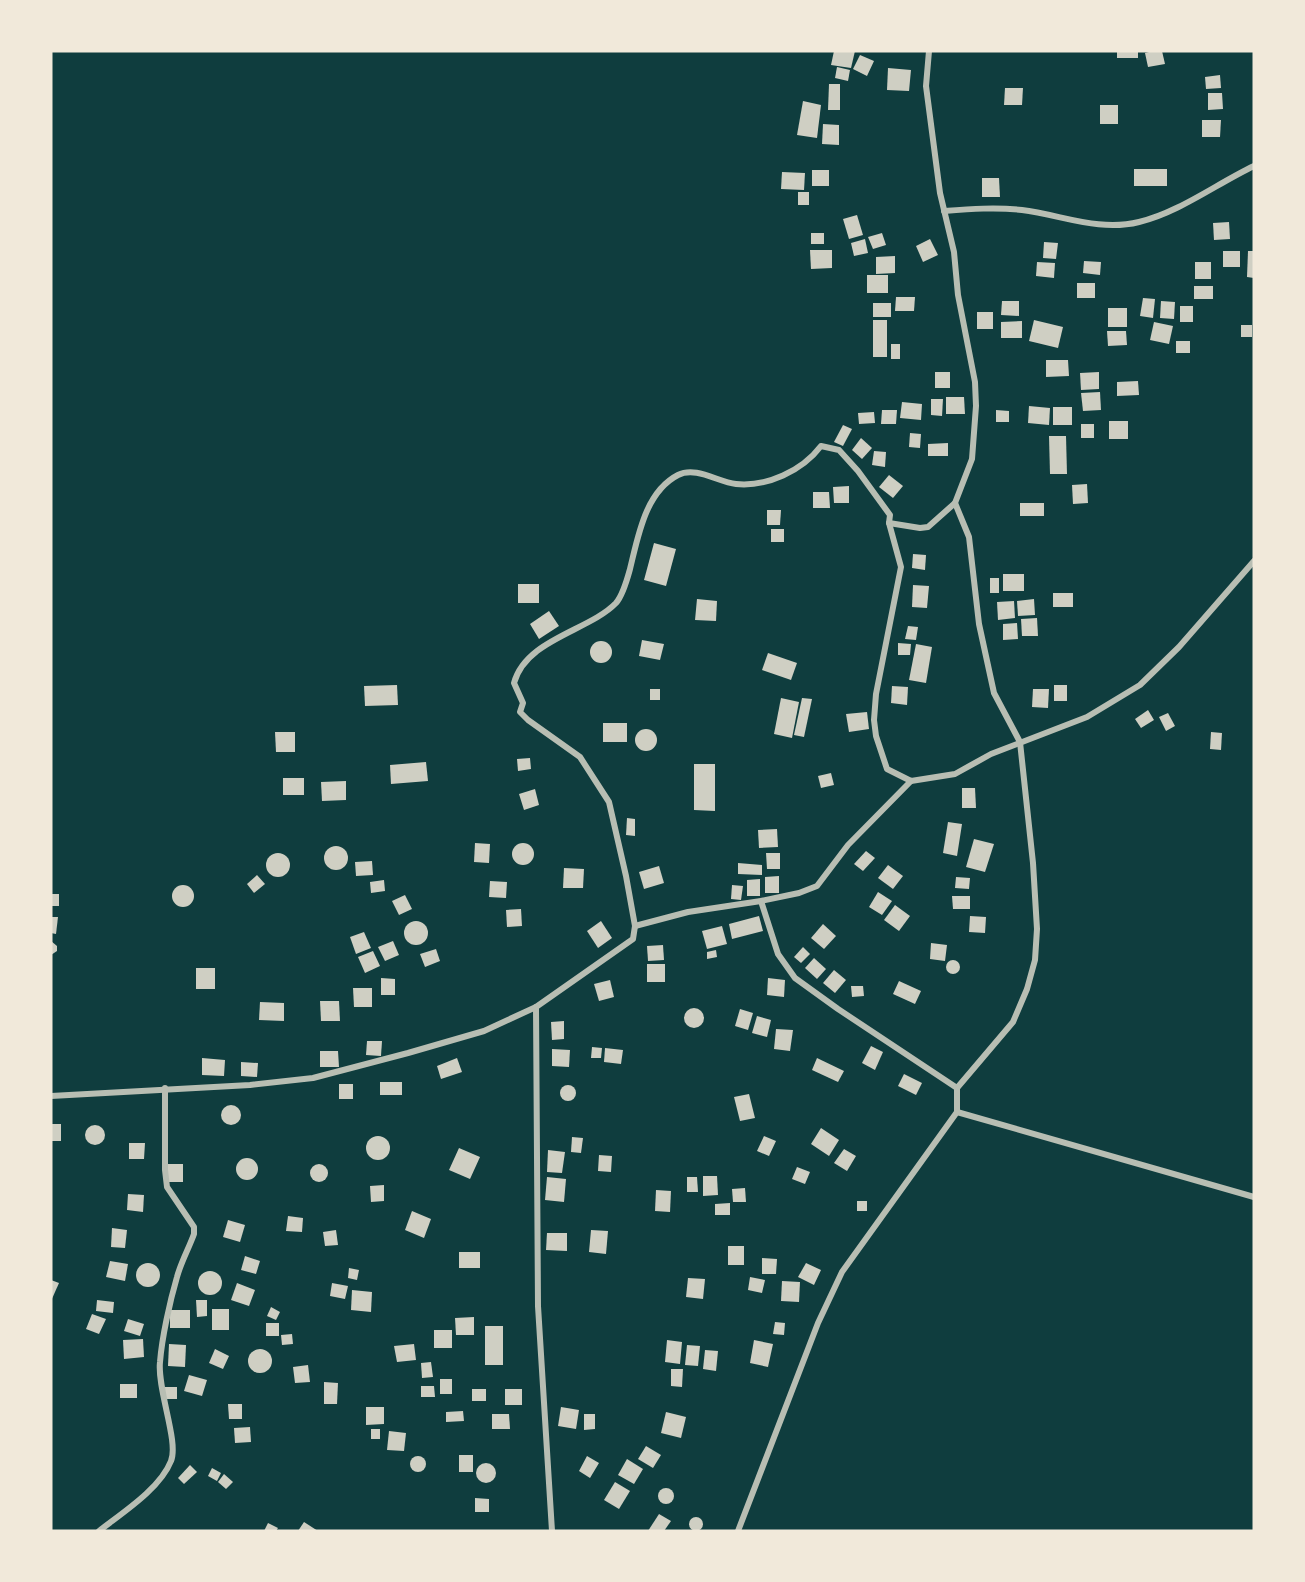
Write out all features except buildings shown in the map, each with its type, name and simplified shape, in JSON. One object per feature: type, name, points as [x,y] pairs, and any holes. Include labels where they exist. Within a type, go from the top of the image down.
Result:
[{"type":"street","points":[[889,524],[928,527],[955,504],[972,459],[976,406],[971,358],[958,295],[954,252],[939,193],[926,86],[929,51]]},
{"type":"street","points":[[944,211],[977,208],[1021,210],[1108,226],[1140,222],[1201,196],[1254,166]]},
{"type":"street","points":[[51,1096],[250,1085],[313,1078],[484,1031],[536,1007],[633,939],[634,926],[626,876],[609,802],[580,757],[520,712],[523,703],[514,683],[517,672],[540,650],[617,602],[627,580],[644,517],[661,488],[680,474],[692,472],[736,484],[763,482],[805,464],[820,446],[839,450],[871,487],[890,515],[889,524],[901,567],[876,694],[876,736],[887,769],[911,781],[955,774],[991,754],[1087,717],[1140,685],[1179,647],[1254,561]]},
{"type":"street","points":[[738,1531],[818,1323],[842,1272],[957,1112],[957,1088],[1013,1022],[1027,989],[1035,960],[1037,929],[1034,874],[1020,742],[994,693],[979,624],[969,537],[955,504]]},
{"type":"street","points":[[634,926],[688,912],[799,893],[817,886],[848,845],[911,781]]},
{"type":"street","points":[[761,901],[778,954],[795,978],[957,1088]]},
{"type":"street","points":[[536,1007],[538,1306],[552,1531]]},
{"type":"street","points":[[99,1531],[136,1502],[165,1474],[173,1458],[173,1445],[160,1382],[160,1362],[177,1275],[194,1234],[194,1227],[167,1187],[165,1088]]},
{"type":"street","points":[[957,1112],[1254,1197]]}]
